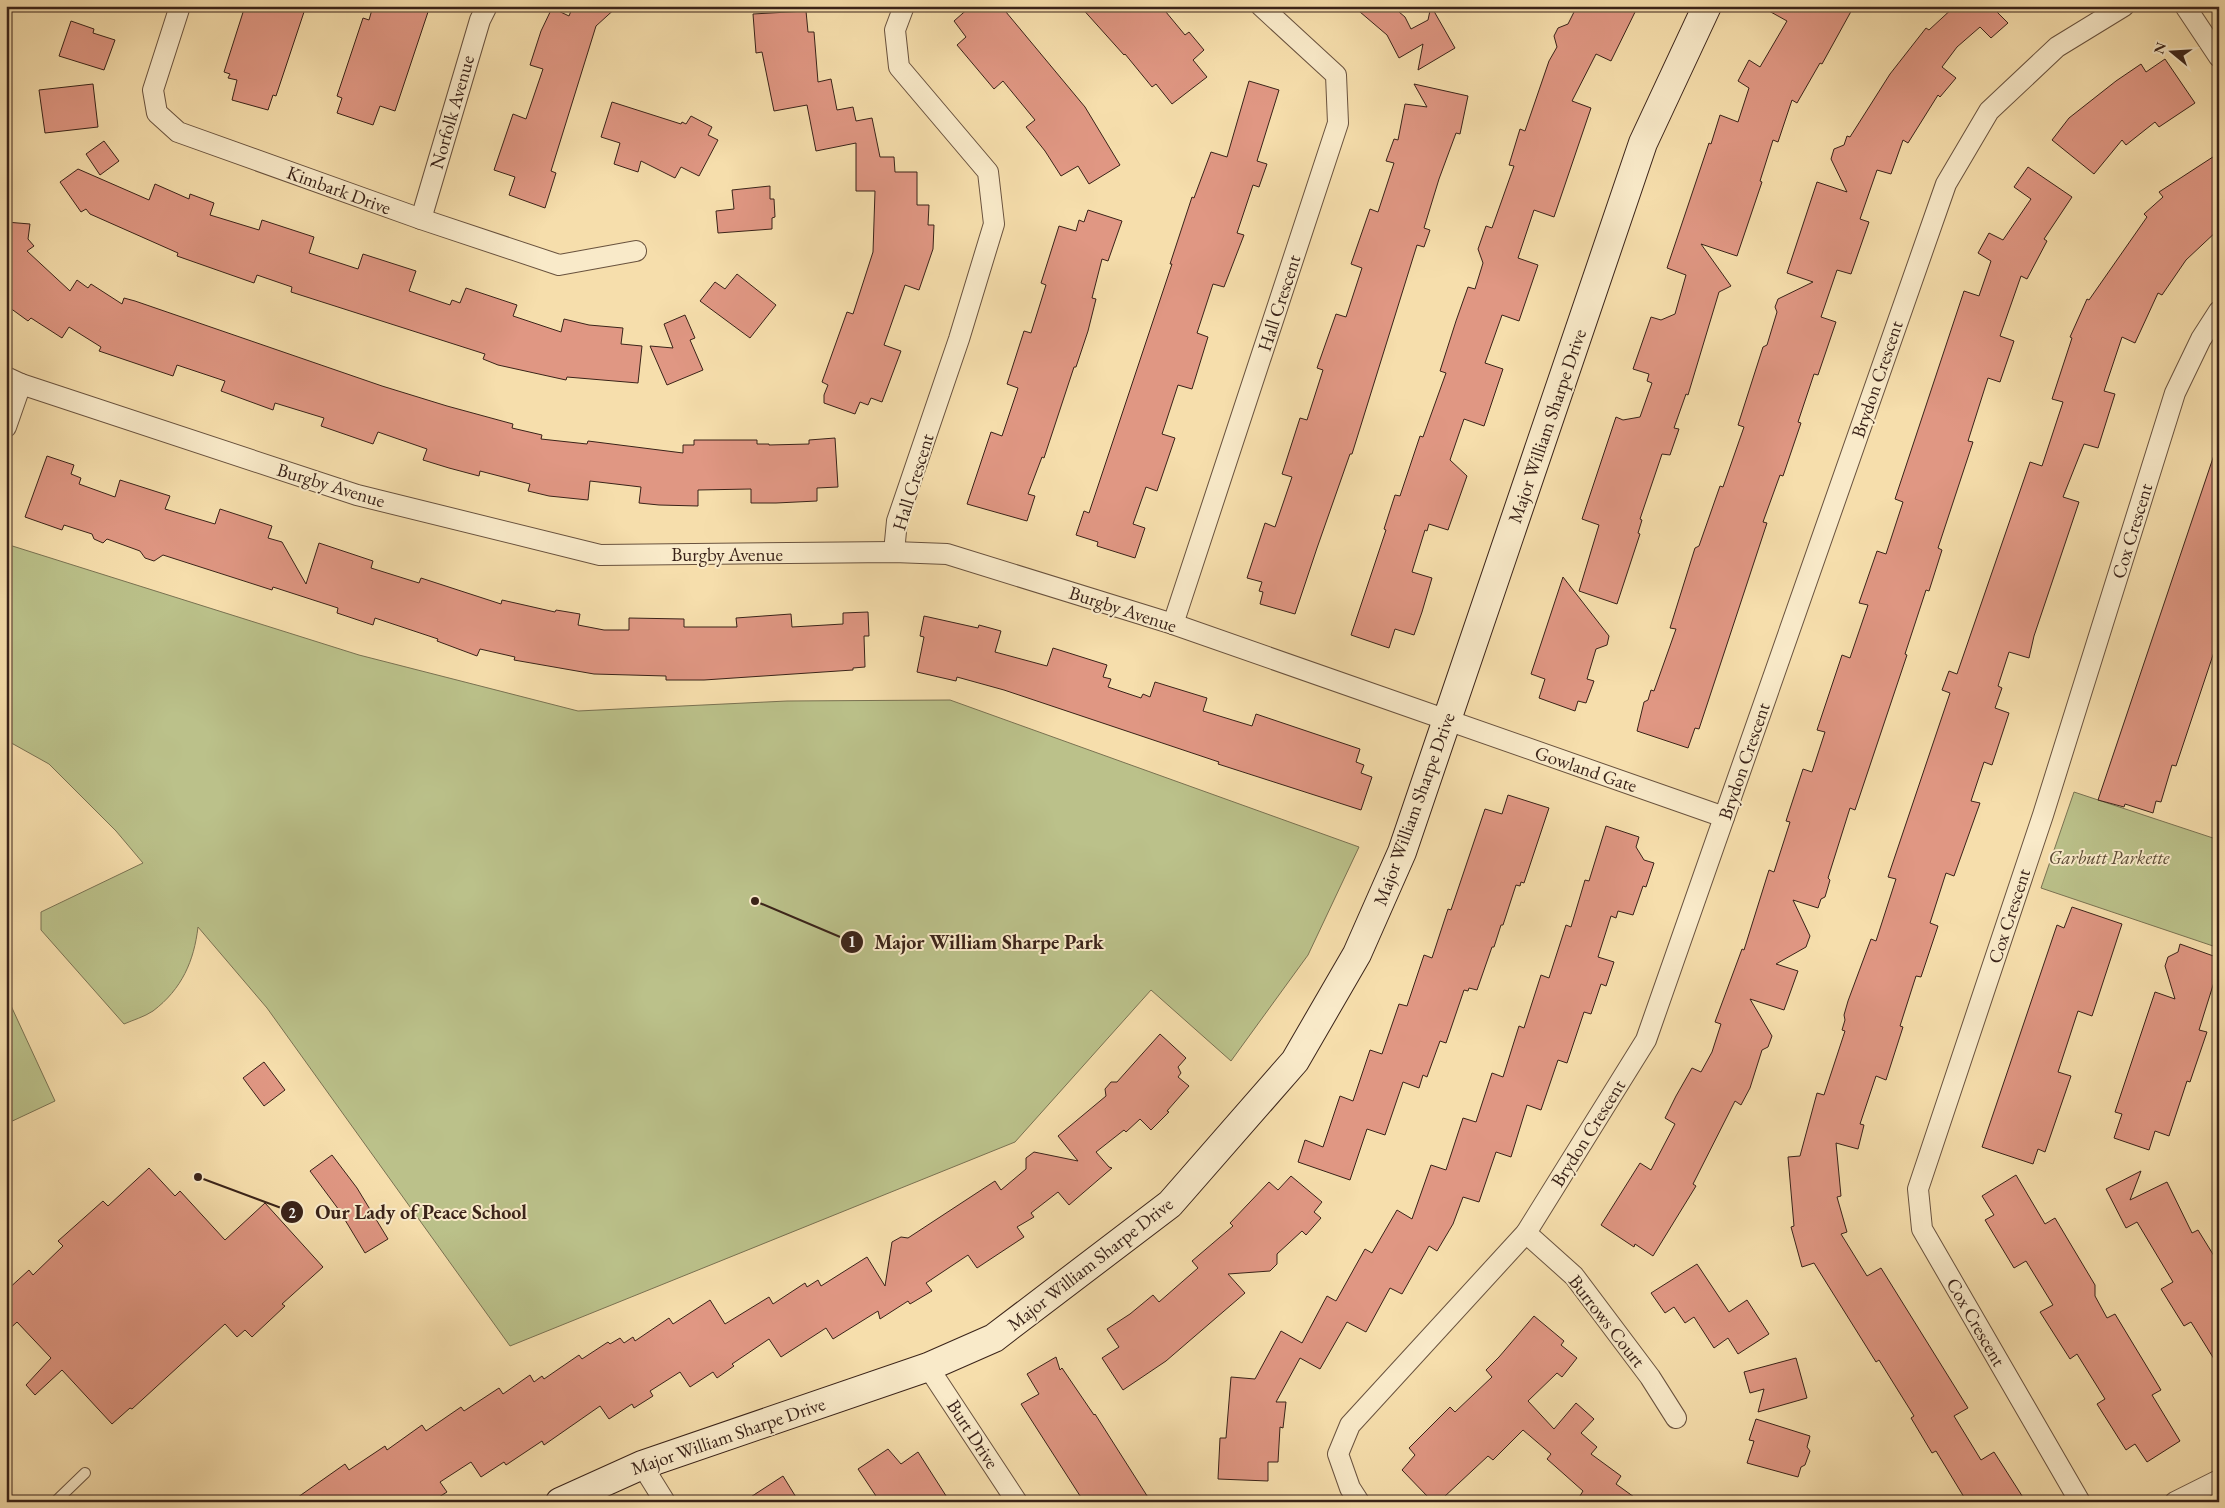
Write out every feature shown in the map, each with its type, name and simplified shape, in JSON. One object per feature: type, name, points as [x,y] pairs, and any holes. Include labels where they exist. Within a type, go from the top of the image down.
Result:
[{"type":"street","name":"Kimbark Drive","points":[[180,6],[154,90],[157,113],[178,132],[421,219],[559,265],[636,250]]},
{"type":"street","name":"Norfolk Avenue","points":[[421,219],[480,20],[487,6]]},
{"type":"street","name":"Hall Crescent","points":[[894,552],[897,521],[959,339],[994,224],[988,172],[899,67],[896,30],[904,6]]},
{"type":"street","name":"Hall Crescent","points":[[1173,624],[1338,123],[1336,75],[1261,6]]},
{"type":"street","name":"Major William Sharpe Drive","points":[[560,1502],[642,1465],[928,1367],[994,1338],[1170,1204],[1296,1060],[1357,954],[1402,852],[1643,143],[1707,6]]},
{"type":"street","name":"Brydon Crescent","points":[[1359,1502],[1350,1488],[1338,1454],[1350,1426],[1526,1233],[1646,1040],[1946,184],[1990,111],[2057,47],[2124,6]]},
{"type":"street","points":[[2186,6],[2219,57]]},
{"type":"street","name":"Cox Crescent","points":[[2080,1502],[1922,1229],[1918,1188],[2043,815],[2175,393],[2201,339],[2219,311]]},
{"type":"street","name":"Burgby Avenue","points":[[14,380],[356,494],[600,555],[894,552],[947,554],[1173,624],[1447,722]]},
{"type":"street","points":[[6,427],[14,380]]},
{"type":"street","name":"Gowland Gate","points":[[1447,722],[1724,817]]},
{"type":"street","name":"Burrows Court","points":[[1526,1233],[1574,1276],[1650,1377],[1676,1418]]},
{"type":"street","name":"Burt Drive","points":[[928,1367],[1017,1502]]},
{"type":"street","points":[[642,1465],[665,1502]]},
{"type":"street","points":[[2175,1502],[2219,1480]]},
{"type":"lane","points":[[55,1502],[85,1473]]},
{"type":"green space","points":[[6,544],[359,655],[578,711],[787,701],[950,700],[1359,847],[1308,955],[1231,1061],[1151,990],[1015,1142],[510,1346],[267,1008],[198,927],[190,963],[179,984],[153,1011],[124,1024],[41,930],[41,912],[143,863],[116,831],[49,764],[6,740]]},
{"type":"green space","name":"Garbutt Parkette","points":[[2074,792],[2219,840],[2219,948],[2041,888]]},
{"type":"green space","points":[[6,995],[55,1101],[6,1124]]},
{"type":"building","points":[[245,6],[306,6],[276,96],[273,95],[268,110],[232,100],[237,80],[228,78],[230,74],[224,72]]},
{"type":"building","points":[[373,6],[430,6],[395,111],[380,106],[373,125],[337,113],[342,98],[337,96],[363,18],[369,20]]},
{"type":"building","points":[[573,6],[618,6],[596,26],[551,171],[556,173],[545,208],[509,195],[515,177],[494,170],[513,114],[526,119],[543,69],[530,65],[541,31],[552,8],[569,16]]},
{"type":"building","points":[[971,6],[1001,6],[1085,107],[1120,165],[1089,184],[1078,166],[1061,176],[1045,151],[1026,127],[1035,120],[1003,81],[994,89],[957,45],[966,37],[954,21]]},
{"type":"building","points":[[1080,6],[1161,6],[1185,35],[1189,32],[1204,50],[1193,60],[1207,77],[1172,104],[1156,84],[1152,87],[1125,54]]},
{"type":"building","points":[[1353,6],[1392,6],[1405,17],[1411,29],[1428,20],[1431,6],[1455,48],[1418,70],[1423,44],[1399,58],[1387,35]]},
{"type":"building","points":[[1577,6],[1638,6],[1611,61],[1596,54],[1572,101],[1591,108],[1554,217],[1534,210],[1518,258],[1538,265],[1519,321],[1502,315],[1485,363],[1503,369],[1484,426],[1464,419],[1450,460],[1467,476],[1448,530],[1429,524],[1427,531],[1425,530],[1412,572],[1432,578],[1414,635],[1395,629],[1389,648],[1351,635],[1386,530],[1384,529],[1395,495],[1400,496],[1420,436],[1423,437],[1446,373],[1440,371],[1468,287],[1475,289],[1483,263],[1478,249],[1486,226],[1492,228],[1514,166],[1509,165],[1520,129],[1525,131],[1549,61],[1557,47],[1554,36],[1558,28],[1568,24]]},
{"type":"building","points":[[1760,6],[1854,6],[1822,64],[1820,63],[1797,103],[1792,100],[1778,142],[1773,140],[1760,181],[1762,182],[1737,256],[1701,244],[1731,286],[1719,292],[1688,395],[1686,394],[1674,428],[1679,429],[1670,455],[1662,454],[1640,519],[1642,520],[1638,533],[1640,534],[1617,604],[1579,591],[1599,525],[1582,519],[1616,417],[1623,420],[1640,417],[1652,383],[1647,381],[1649,374],[1633,369],[1651,317],[1661,320],[1675,314],[1686,275],[1667,268],[1720,115],[1738,122],[1749,88],[1738,81],[1749,60],[1760,67],[1787,21]]},
{"type":"building","points":[[1955,6],[2004,6],[1997,12],[2008,23],[1991,38],[1980,27],[1957,47],[1942,67],[1956,78],[1940,97],[1938,95],[1908,143],[1903,140],[1891,174],[1877,170],[1860,219],[1869,222],[1851,274],[1837,270],[1821,317],[1836,322],[1818,375],[1814,374],[1798,422],[1801,423],[1783,476],[1780,475],[1763,522],[1767,523],[1699,729],[1695,728],[1688,748],[1637,731],[1644,702],[1648,700],[1651,690],[1654,691],[1676,629],[1670,628],[1695,548],[1699,546],[1720,486],[1723,487],[1744,427],[1738,425],[1763,347],[1767,345],[1777,312],[1775,307],[1778,299],[1813,282],[1787,273],[1817,182],[1847,192],[1831,159],[1834,149],[1844,145],[1847,136],[1850,137],[1890,74],[1926,28],[1929,30]]},
{"type":"building","points":[[806,11],[808,32],[814,32],[818,82],[831,79],[837,110],[853,107],[856,121],[872,118],[880,157],[894,157],[895,172],[917,172],[917,205],[929,205],[928,225],[934,225],[933,249],[919,290],[905,285],[884,345],[901,351],[882,402],[871,398],[868,405],[860,402],[855,414],[824,403],[824,395],[828,385],[822,382],[847,312],[853,314],[873,252],[875,191],[856,191],[856,143],[816,151],[807,105],[774,111],[762,52],[756,53],[753,14]]},
{"type":"building","points":[[71,21],[94,29],[93,33],[115,40],[104,70],[59,56]]},
{"type":"building","points":[[2165,59],[2195,103],[2159,127],[2155,122],[2126,145],[2122,140],[2094,174],[2052,140],[2069,118],[2116,81],[2141,64],[2146,72]]},
{"type":"building","points":[[1249,81],[1279,90],[1257,161],[1267,164],[1259,187],[1253,185],[1237,233],[1244,235],[1224,287],[1213,284],[1197,333],[1208,337],[1192,389],[1178,385],[1162,434],[1175,438],[1157,491],[1146,487],[1133,524],[1145,528],[1135,558],[1097,546],[1098,542],[1076,535],[1084,511],[1089,513],[1172,264],[1170,264],[1192,197],[1194,198],[1211,152],[1227,157]]},
{"type":"building","points":[[93,84],[98,127],[45,133],[39,90]]},
{"type":"building","points":[[1414,84],[1468,96],[1460,134],[1456,133],[1439,179],[1424,228],[1430,230],[1424,247],[1417,245],[1352,454],[1350,454],[1295,614],[1260,604],[1263,592],[1259,591],[1262,582],[1247,578],[1265,523],[1275,527],[1292,477],[1282,474],[1300,418],[1307,420],[1323,370],[1317,368],[1336,314],[1346,317],[1362,268],[1351,264],[1370,209],[1378,212],[1394,163],[1386,161],[1394,139],[1398,140],[1405,104],[1427,107]]},
{"type":"building","points":[[612,102],[681,124],[682,122],[686,124],[691,116],[712,127],[708,135],[718,140],[699,176],[681,167],[675,178],[641,161],[638,172],[614,164],[620,143],[601,137]]},
{"type":"building","points":[[104,141],[119,161],[100,175],[86,154]]},
{"type":"building","points":[[2219,153],[2219,229],[2186,260],[2162,295],[2158,293],[2135,343],[2122,337],[2104,391],[2115,394],[2098,448],[2084,444],[2063,497],[2079,502],[2034,636],[2029,658],[2009,652],[1998,686],[2002,688],[1995,708],[2009,713],[1992,765],[1984,762],[1971,801],[1980,803],[1954,876],[1946,873],[1930,923],[1938,926],[1921,977],[1916,976],[1900,1026],[1903,1027],[1886,1080],[1876,1076],[1860,1124],[1864,1125],[1858,1149],[1836,1143],[1841,1196],[1837,1197],[1847,1232],[1841,1234],[1867,1276],[1881,1268],[1968,1408],[1954,1416],[1981,1460],[1994,1452],[2026,1502],[1967,1502],[1936,1451],[1932,1453],[1911,1418],[1914,1416],[1879,1360],[1876,1362],[1814,1263],[1802,1267],[1791,1227],[1794,1226],[1788,1157],[1800,1156],[1817,1093],[1824,1095],[1845,1031],[1842,1030],[1848,1001],[1871,939],[1876,941],[1896,879],[1888,877],[1950,693],[1942,690],[1949,671],[1957,674],[2030,462],[2042,466],[2063,402],[2052,399],[2072,338],[2070,337],[2087,299],[2089,300],[2147,217],[2144,214],[2163,197],[2159,192]]},
{"type":"building","points":[[2028,167],[2072,197],[2044,239],[2047,241],[2027,279],[2021,276],[2000,336],[2014,341],[2000,382],[1988,378],[1968,441],[1973,442],[1938,548],[1942,550],[1929,591],[1926,590],[1905,654],[1907,655],[1855,810],[1850,808],[1828,878],[1830,880],[1825,897],[1821,899],[1818,908],[1793,900],[1810,936],[1806,947],[1776,964],[1798,971],[1784,1010],[1750,999],[1772,1036],[1768,1047],[1762,1050],[1750,1088],[1741,1105],[1735,1101],[1693,1184],[1696,1186],[1653,1256],[1635,1244],[1634,1247],[1601,1225],[1640,1163],[1651,1170],[1675,1124],[1665,1118],[1676,1096],[1692,1068],[1701,1072],[1712,1052],[1721,1024],[1715,1022],[1742,949],[1744,950],[1769,870],[1774,872],[1790,822],[1786,821],[1803,769],[1812,772],[1825,732],[1817,730],[1842,655],[1850,658],[1868,605],[1859,603],[1877,551],[1886,554],[1903,502],[1895,499],[1964,291],[1979,296],[1991,261],[1978,253],[1989,233],[2003,240],[2031,199],[2014,187]]},
{"type":"building","points":[[78,169],[149,200],[155,184],[189,199],[190,194],[214,203],[210,215],[259,230],[262,220],[314,237],[309,253],[358,269],[363,254],[416,271],[409,291],[450,305],[452,300],[460,303],[466,288],[517,305],[513,316],[561,332],[564,319],[589,325],[623,328],[621,344],[642,346],[638,383],[567,377],[566,380],[498,365],[483,359],[485,354],[291,292],[292,287],[257,275],[254,283],[177,256],[178,253],[90,214],[86,209],[81,212],[60,182]]},
{"type":"building","points":[[770,186],[770,199],[774,199],[775,217],[772,218],[772,229],[718,233],[716,211],[734,209],[732,190]]},
{"type":"building","points":[[1088,210],[1122,221],[1108,261],[1102,259],[1092,298],[1096,299],[1088,331],[1044,458],[1042,457],[1028,494],[1035,496],[1027,521],[967,504],[991,432],[1002,436],[1018,388],[1007,384],[1024,331],[1031,333],[1046,285],[1041,283],[1059,226],[1076,231],[1079,220],[1084,222]]},
{"type":"building","points":[[6,222],[30,224],[28,239],[34,246],[27,251],[70,291],[77,280],[88,288],[91,284],[122,304],[124,298],[135,301],[382,386],[513,424],[512,428],[542,435],[541,439],[587,444],[588,441],[683,453],[683,445],[694,445],[694,440],[757,440],[757,444],[769,445],[809,444],[809,440],[835,438],[838,487],[817,488],[817,501],[751,503],[751,489],[698,490],[698,506],[659,505],[639,503],[641,487],[590,481],[588,500],[549,496],[528,491],[530,484],[480,471],[479,476],[423,460],[427,449],[378,432],[373,444],[321,426],[324,418],[275,403],[273,410],[221,391],[225,381],[177,365],[173,376],[99,351],[101,347],[69,327],[62,338],[31,318],[28,321],[6,305]]},
{"type":"building","points":[[737,274],[776,305],[750,338],[700,301],[715,282],[725,289]]},
{"type":"building","points":[[685,315],[695,338],[690,340],[703,370],[667,385],[650,346],[673,348],[664,324]]},
{"type":"building","points":[[2215,452],[2219,453],[2219,637],[2176,766],[2172,765],[2161,802],[2156,801],[2153,813],[2125,804],[2124,807],[2098,800]]},
{"type":"building","points":[[47,456],[74,465],[71,474],[81,478],[79,484],[115,497],[120,480],[170,496],[165,509],[215,524],[220,509],[272,526],[268,538],[282,542],[306,584],[319,543],[373,561],[371,568],[419,583],[421,578],[501,604],[502,600],[555,612],[556,610],[580,614],[578,625],[604,630],[629,630],[629,618],[684,619],[684,627],[737,627],[736,618],[791,614],[792,627],[843,624],[843,613],[868,612],[869,636],[864,636],[865,667],[853,668],[853,670],[704,680],[666,680],[666,676],[594,674],[514,660],[515,657],[480,649],[477,656],[437,641],[438,639],[375,618],[373,625],[337,613],[338,608],[273,587],[272,590],[163,555],[154,561],[145,558],[140,551],[107,539],[103,543],[94,539],[92,534],[64,525],[62,530],[25,517]]},
{"type":"building","points":[[1563,577],[1609,636],[1607,645],[1596,649],[1587,679],[1594,681],[1586,703],[1578,701],[1575,711],[1539,698],[1545,679],[1531,674]]},
{"type":"building","points":[[924,616],[978,628],[979,625],[1001,631],[995,652],[1047,666],[1053,648],[1107,665],[1103,677],[1111,679],[1108,687],[1141,698],[1143,694],[1150,697],[1155,682],[1207,698],[1203,711],[1252,726],[1256,714],[1360,749],[1356,762],[1364,765],[1361,773],[1372,777],[1361,810],[1218,764],[1219,762],[1004,690],[957,677],[956,681],[917,672],[924,637],[920,636]]},
{"type":"building","points":[[1508,795],[1549,808],[1524,883],[1521,882],[1520,886],[1516,885],[1503,925],[1501,925],[1494,947],[1492,947],[1477,990],[1469,988],[1468,991],[1464,990],[1446,1043],[1440,1041],[1427,1077],[1423,1075],[1419,1088],[1403,1082],[1385,1135],[1367,1129],[1350,1180],[1298,1162],[1305,1140],[1323,1147],[1340,1096],[1353,1101],[1370,1050],[1382,1054],[1399,1004],[1407,1006],[1424,955],[1432,958],[1448,909],[1451,910],[1485,809],[1502,814]]},
{"type":"building","points":[[1606,826],[1639,837],[1636,847],[1644,860],[1654,863],[1646,887],[1643,886],[1633,915],[1618,911],[1616,918],[1611,916],[1598,957],[1614,962],[1606,986],[1601,984],[1591,1014],[1584,1012],[1567,1063],[1558,1060],[1541,1110],[1527,1105],[1511,1157],[1496,1152],[1479,1202],[1463,1197],[1453,1224],[1437,1251],[1429,1246],[1402,1294],[1390,1288],[1366,1332],[1347,1322],[1320,1369],[1300,1358],[1276,1402],[1286,1402],[1283,1428],[1280,1427],[1278,1462],[1268,1462],[1268,1481],[1218,1479],[1220,1438],[1226,1438],[1231,1377],[1255,1379],[1281,1331],[1302,1343],[1327,1296],[1336,1301],[1365,1249],[1372,1253],[1397,1210],[1412,1219],[1431,1165],[1446,1170],[1463,1118],[1476,1122],[1492,1073],[1503,1077],[1519,1026],[1524,1028],[1541,975],[1549,978],[1566,925],[1571,927],[1585,880],[1589,881]]},
{"type":"building","points":[[2072,907],[2122,924],[2092,1016],[2078,1011],[2058,1072],[2071,1076],[2045,1152],[2038,1149],[2033,1164],[1982,1147],[2057,925],[2064,928]]},
{"type":"building","points":[[2180,944],[2219,958],[2219,981],[2215,979],[2199,1030],[2207,1032],[2190,1082],[2187,1081],[2169,1136],[2155,1131],[2149,1150],[2114,1138],[2122,1114],[2115,1112],[2155,992],[2175,999],[2165,966],[2168,957],[2178,952]]},
{"type":"building","points":[[1160,1034],[1186,1058],[1178,1067],[1181,1073],[1178,1077],[1189,1086],[1167,1111],[1169,1112],[1151,1130],[1140,1119],[1126,1132],[1124,1130],[1096,1152],[1112,1168],[1069,1205],[1058,1192],[1031,1213],[1034,1217],[1017,1227],[1024,1237],[977,1268],[968,1255],[926,1283],[932,1291],[910,1304],[908,1301],[880,1319],[878,1311],[833,1339],[826,1328],[781,1357],[769,1339],[732,1364],[734,1366],[717,1378],[713,1372],[690,1387],[680,1372],[650,1391],[653,1396],[634,1408],[632,1404],[609,1419],[600,1406],[544,1445],[542,1441],[506,1465],[504,1462],[481,1477],[471,1462],[440,1482],[447,1492],[431,1502],[291,1502],[345,1464],[349,1470],[385,1446],[387,1450],[422,1425],[426,1431],[461,1407],[464,1411],[499,1388],[503,1394],[530,1375],[534,1382],[542,1376],[544,1379],[579,1355],[582,1359],[608,1342],[610,1344],[620,1338],[624,1343],[633,1337],[635,1341],[669,1318],[673,1324],[710,1300],[725,1324],[769,1297],[773,1304],[805,1283],[807,1287],[818,1280],[821,1286],[867,1257],[885,1286],[892,1242],[901,1237],[908,1238],[995,1181],[1001,1190],[1026,1169],[1026,1158],[1034,1152],[1078,1161],[1058,1136],[1106,1096],[1105,1089],[1111,1082],[1117,1082]]},
{"type":"building","points":[[264,1062],[285,1090],[264,1106],[243,1078]]},
{"type":"building","points":[[332,1155],[357,1188],[388,1239],[365,1253],[339,1210],[310,1171]]},
{"type":"building","points":[[149,1168],[175,1196],[180,1191],[225,1240],[265,1203],[323,1267],[282,1304],[285,1306],[252,1337],[245,1330],[237,1337],[225,1324],[132,1409],[130,1408],[112,1424],[62,1370],[35,1395],[26,1385],[51,1358],[17,1322],[6,1332],[6,1291],[29,1270],[33,1275],[63,1246],[58,1241],[103,1201],[108,1206]]},
{"type":"building","points":[[2141,1171],[2130,1200],[2167,1182],[2192,1233],[2198,1230],[2219,1264],[2219,1367],[2191,1322],[2184,1326],[2161,1289],[2173,1282],[2137,1222],[2126,1228],[2106,1189]]},
{"type":"building","points":[[2016,1175],[2045,1224],[2055,1218],[2095,1285],[2095,1296],[2107,1318],[2115,1314],[2161,1390],[2152,1395],[2180,1441],[2147,1462],[2135,1444],[2126,1450],[2097,1404],[2105,1399],[2077,1354],[2070,1359],[2040,1312],[2053,1305],[2026,1261],[2014,1268],[1985,1220],[1994,1215],[1982,1196]]},
{"type":"building","points":[[1291,1176],[1322,1202],[1314,1212],[1321,1218],[1306,1235],[1302,1231],[1277,1254],[1277,1264],[1270,1271],[1228,1274],[1245,1293],[1166,1361],[1123,1390],[1102,1358],[1119,1347],[1107,1329],[1130,1314],[1153,1295],[1159,1302],[1198,1268],[1192,1261],[1233,1226],[1230,1223],[1269,1182],[1278,1190]]},
{"type":"building","points":[[1697,1264],[1729,1312],[1747,1300],[1769,1334],[1738,1354],[1728,1338],[1714,1348],[1694,1317],[1685,1323],[1674,1307],[1665,1313],[1651,1293]]},
{"type":"building","points":[[1534,1316],[1564,1341],[1561,1345],[1577,1358],[1562,1377],[1557,1373],[1528,1401],[1554,1429],[1576,1403],[1594,1419],[1581,1433],[1597,1447],[1591,1454],[1621,1476],[1616,1484],[1641,1502],[1576,1502],[1583,1491],[1547,1459],[1551,1454],[1523,1430],[1493,1460],[1488,1456],[1444,1497],[1428,1497],[1402,1470],[1415,1455],[1409,1448],[1450,1407],[1455,1412],[1492,1377],[1486,1370]]},
{"type":"building","points":[[1056,1357],[1060,1370],[1062,1368],[1095,1414],[1151,1502],[1084,1502],[1021,1404],[1039,1394],[1027,1374]]},
{"type":"building","points":[[1796,1358],[1807,1398],[1758,1412],[1764,1389],[1750,1393],[1744,1372]]},
{"type":"building","points":[[1756,1419],[1810,1436],[1807,1447],[1810,1451],[1798,1477],[1747,1463],[1754,1441],[1749,1440]]},
{"type":"building","points":[[888,1449],[901,1464],[918,1452],[950,1502],[880,1502],[858,1469]]},
{"type":"building","points":[[783,1476],[799,1502],[743,1502]]},
{"type":"place","name":"Major William Sharpe Park","points":[[755,901]]},
{"type":"place","name":"Our Lady of Peace School","points":[[198,1177]]}]
